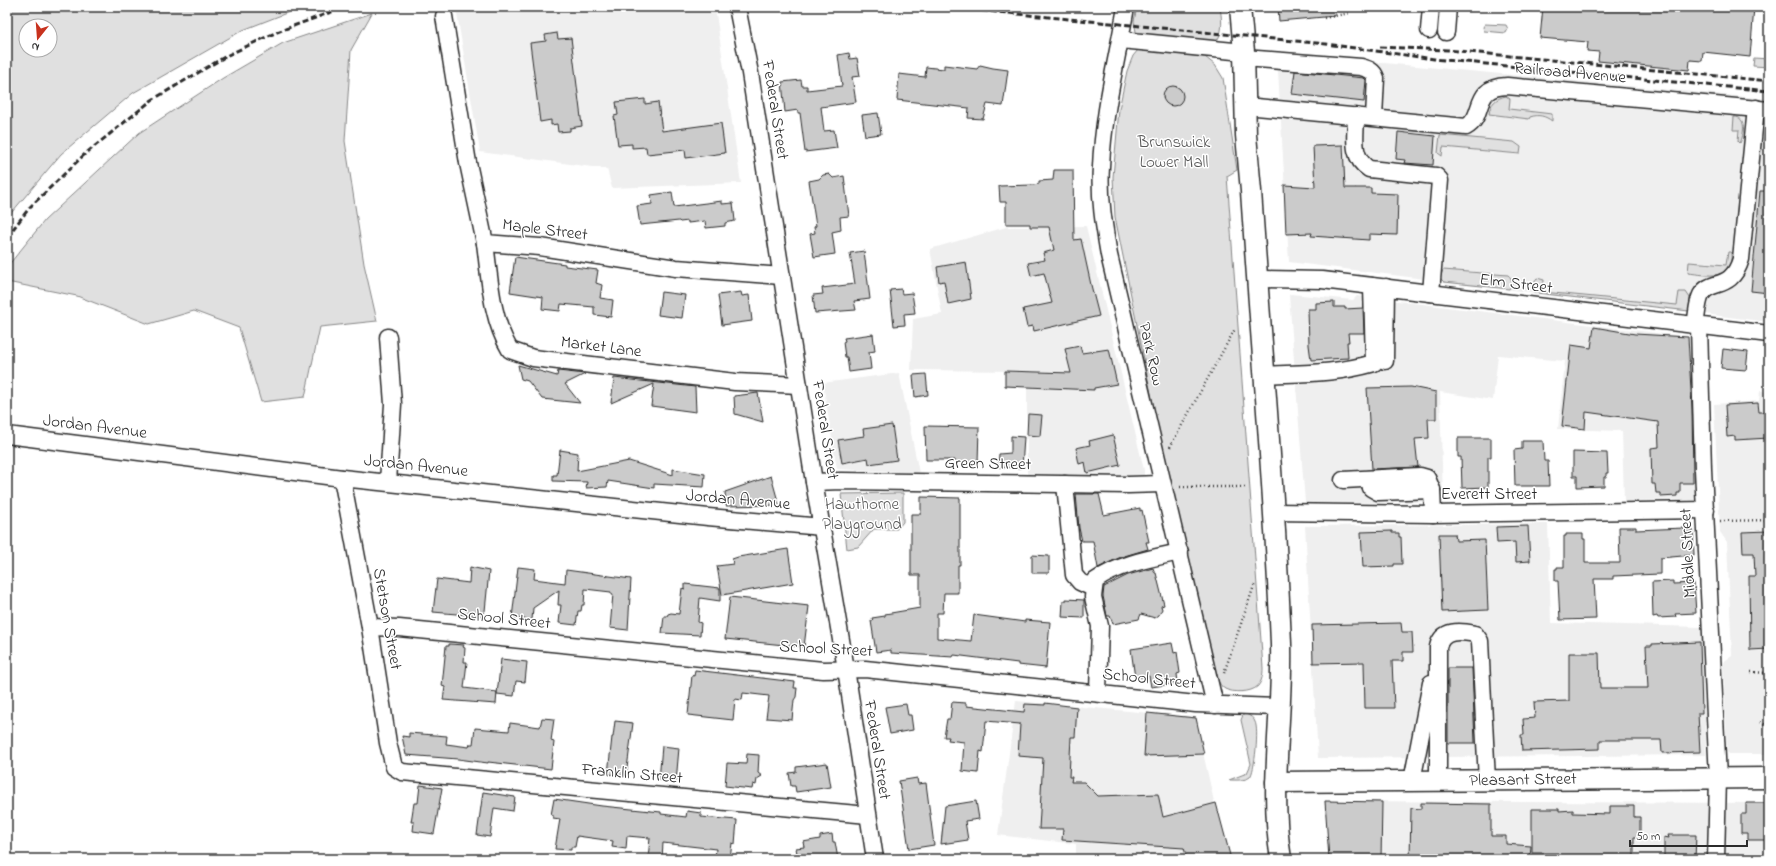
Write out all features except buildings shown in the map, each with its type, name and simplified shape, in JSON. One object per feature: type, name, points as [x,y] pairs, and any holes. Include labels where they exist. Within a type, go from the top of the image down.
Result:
[{"type":"main road","points":[[1240,7],[1244,55],[1246,135],[1264,374],[1281,644],[1280,707],[1276,782],[1281,859]]},
{"type":"main road","name":"Pleasant Street","points":[[1276,782],[1769,778]]},
{"type":"street","name":"Federal Street","points":[[737,7],[846,669],[875,859]]},
{"type":"street","name":"Park Row","points":[[1126,7],[1104,130],[1101,173],[1103,220],[1109,256],[1215,705]]},
{"type":"street","points":[[1431,7],[1438,31]]},
{"type":"street","points":[[1438,31],[1439,7]]},
{"type":"street","points":[[1438,31],[1448,7]]},
{"type":"street","name":"Maple Street","points":[[444,16],[467,155],[485,243],[540,247],[676,268],[782,276]]},
{"type":"street","points":[[1121,40],[1369,69],[1374,73],[1376,78],[1374,117]]},
{"type":"street","name":"Railroad Avenue","points":[[1246,106],[1374,117],[1466,127],[1474,120],[1484,96],[1494,88],[1507,86],[1762,109]]},
{"type":"street","name":"Middle Street","points":[[1716,859],[1718,778],[1697,326],[1702,293],[1706,289],[1729,280],[1738,268],[1741,259],[1762,109]]},
{"type":"street","points":[[1356,116],[1356,153],[1362,165],[1369,169],[1436,176],[1440,180],[1431,293]]},
{"type":"street","name":"Market Lane","points":[[485,243],[497,322],[502,336],[510,350],[533,358],[735,382],[799,385]]},
{"type":"street","name":"Elm Street","points":[[1258,287],[1322,280],[1769,334]]},
{"type":"street","points":[[1379,286],[1385,361]]},
{"type":"street","points":[[1264,374],[1349,370],[1374,363],[1379,286]]},
{"type":"street","points":[[388,337],[393,404],[388,482]]},
{"type":"street","name":"Jordan Avenue","points":[[7,435],[342,478],[708,517],[822,527]]},
{"type":"street","points":[[1343,480],[1420,476],[1427,478],[1432,490],[1433,514]]},
{"type":"street","name":"Stetson Street","points":[[342,478],[370,627],[388,742],[394,767]]},
{"type":"street","name":"Green Street","points":[[814,482],[1162,484]]},
{"type":"street","points":[[1065,484],[1074,575],[1080,582],[1093,588]]},
{"type":"street","name":"Everett Street","points":[[1273,512],[1433,514],[1706,510]]},
{"type":"street","points":[[1098,692],[1100,626],[1093,597],[1095,581],[1104,574],[1145,560],[1180,552]]},
{"type":"street","name":"School Street","points":[[370,627],[407,629],[823,670],[846,669],[1098,692],[1215,705],[1280,707]]},
{"type":"street","points":[[1412,781],[1438,646],[1440,639],[1445,634],[1454,632],[1475,634],[1480,641],[1487,781]]},
{"type":"street","points":[[1438,646],[1438,781]]},
{"type":"street","name":"Franklin Street","points":[[394,767],[402,772],[868,815]]},
{"type":"path","points":[[1324,18],[1350,14]]},
{"type":"path","points":[[1169,449],[1236,330]]},
{"type":"path","points":[[1178,487],[1247,487]]},
{"type":"path","points":[[1717,521],[1769,520]]},
{"type":"path","points":[[1222,677],[1255,583]]},
{"type":"path","points":[[1751,672],[1769,673]]},
{"type":"path","points":[[1760,722],[1769,727]]},
{"type":"shaded area","points":[[715,7],[741,183],[612,188],[607,169],[480,152],[456,8]]},
{"type":"shaded area","points":[[1277,53],[1769,99],[1769,322],[1289,262]]},
{"type":"shaded area","points":[[1086,226],[1144,470],[1144,478],[1027,477],[1027,371],[911,370],[913,319],[942,314],[930,249],[1006,227]]},
{"type":"shaded area","points":[[1289,295],[1353,300],[1357,296],[1688,337],[1696,500],[1624,501],[1622,431],[1558,429],[1565,361],[1498,355],[1493,400],[1440,392],[1443,502],[1305,503]]},
{"type":"shaded area","points":[[899,373],[919,473],[837,469],[823,383]]},
{"type":"shaded area","points":[[1760,391],[1769,392],[1769,754],[1729,754],[1727,752],[1723,662],[1732,656],[1727,542],[1720,532],[1714,404],[1759,401]]},
{"type":"shaded area","points":[[1548,524],[1551,623],[1702,627],[1706,755],[1318,758],[1305,526]]},
{"type":"shaded area","points":[[1016,701],[1195,717],[1227,859],[1076,859],[1076,844],[998,835]]},
{"type":"shaded area","points":[[1324,801],[1769,803],[1769,859],[1331,859]]},
{"type":"green space","points":[[7,7],[302,7],[243,30],[133,93],[61,154],[7,218]]},
{"type":"green space","points":[[1137,7],[1220,7],[1222,22],[1221,31],[1214,45],[1137,37],[1134,21]]},
{"type":"green space","points":[[372,13],[351,50],[345,141],[364,264],[377,321],[320,327],[305,397],[261,402],[239,328],[194,311],[149,324],[77,296],[7,282],[7,267],[45,220],[139,133],[223,78],[283,43]]},
{"type":"green space","points":[[1485,24],[1506,25],[1508,29],[1506,33],[1484,31],[1483,27]]},
{"type":"green space","name":"Brunswick Lower Mall","points":[[1138,50],[1205,57],[1215,65],[1223,78],[1237,170],[1227,176],[1263,668],[1262,678],[1258,686],[1247,691],[1237,692],[1225,689],[1221,686],[1217,679],[1168,477],[1115,217],[1113,177],[1119,109],[1127,71],[1133,56]]},
{"type":"green space","points":[[1754,58],[1769,59],[1769,67],[1753,66]]},
{"type":"green space","points":[[1506,96],[1510,99],[1509,109],[1552,114],[1552,121],[1539,116],[1533,116],[1529,119],[1489,114],[1494,102],[1499,98]]},
{"type":"green space","points":[[1734,117],[1741,120],[1743,123],[1743,135],[1740,143],[1738,141],[1739,130],[1733,130]]},
{"type":"green space","points":[[1440,135],[1514,142],[1521,147],[1520,154],[1443,147],[1442,156],[1438,153]]},
{"type":"green space","points":[[1728,252],[1731,252],[1731,262],[1724,272],[1711,275],[1688,273],[1689,262],[1726,265]]},
{"type":"green space","points":[[1443,270],[1508,275],[1512,280],[1512,284],[1509,289],[1444,282],[1440,278]]},
{"type":"green space","points":[[1537,278],[1544,280],[1543,292],[1677,305],[1679,292],[1686,292],[1690,298],[1689,311],[1536,293],[1533,290],[1533,286]]},
{"type":"green space","name":"Hawthorne Playground","points":[[903,493],[903,522],[897,529],[874,529],[858,547],[847,549],[841,494]]},
{"type":"green space","points":[[1246,714],[1254,719],[1257,733],[1255,759],[1252,773],[1250,777],[1245,779],[1229,780],[1247,773],[1251,764],[1241,720],[1243,715]]},
{"type":"railway","points":[[7,237],[30,207],[85,154],[152,100],[228,55],[277,32],[345,7]]},
{"type":"railway","points":[[946,7],[1326,44],[1434,59],[1769,91]]},
{"type":"railway","points":[[1380,47],[1448,50],[1769,81]]}]
